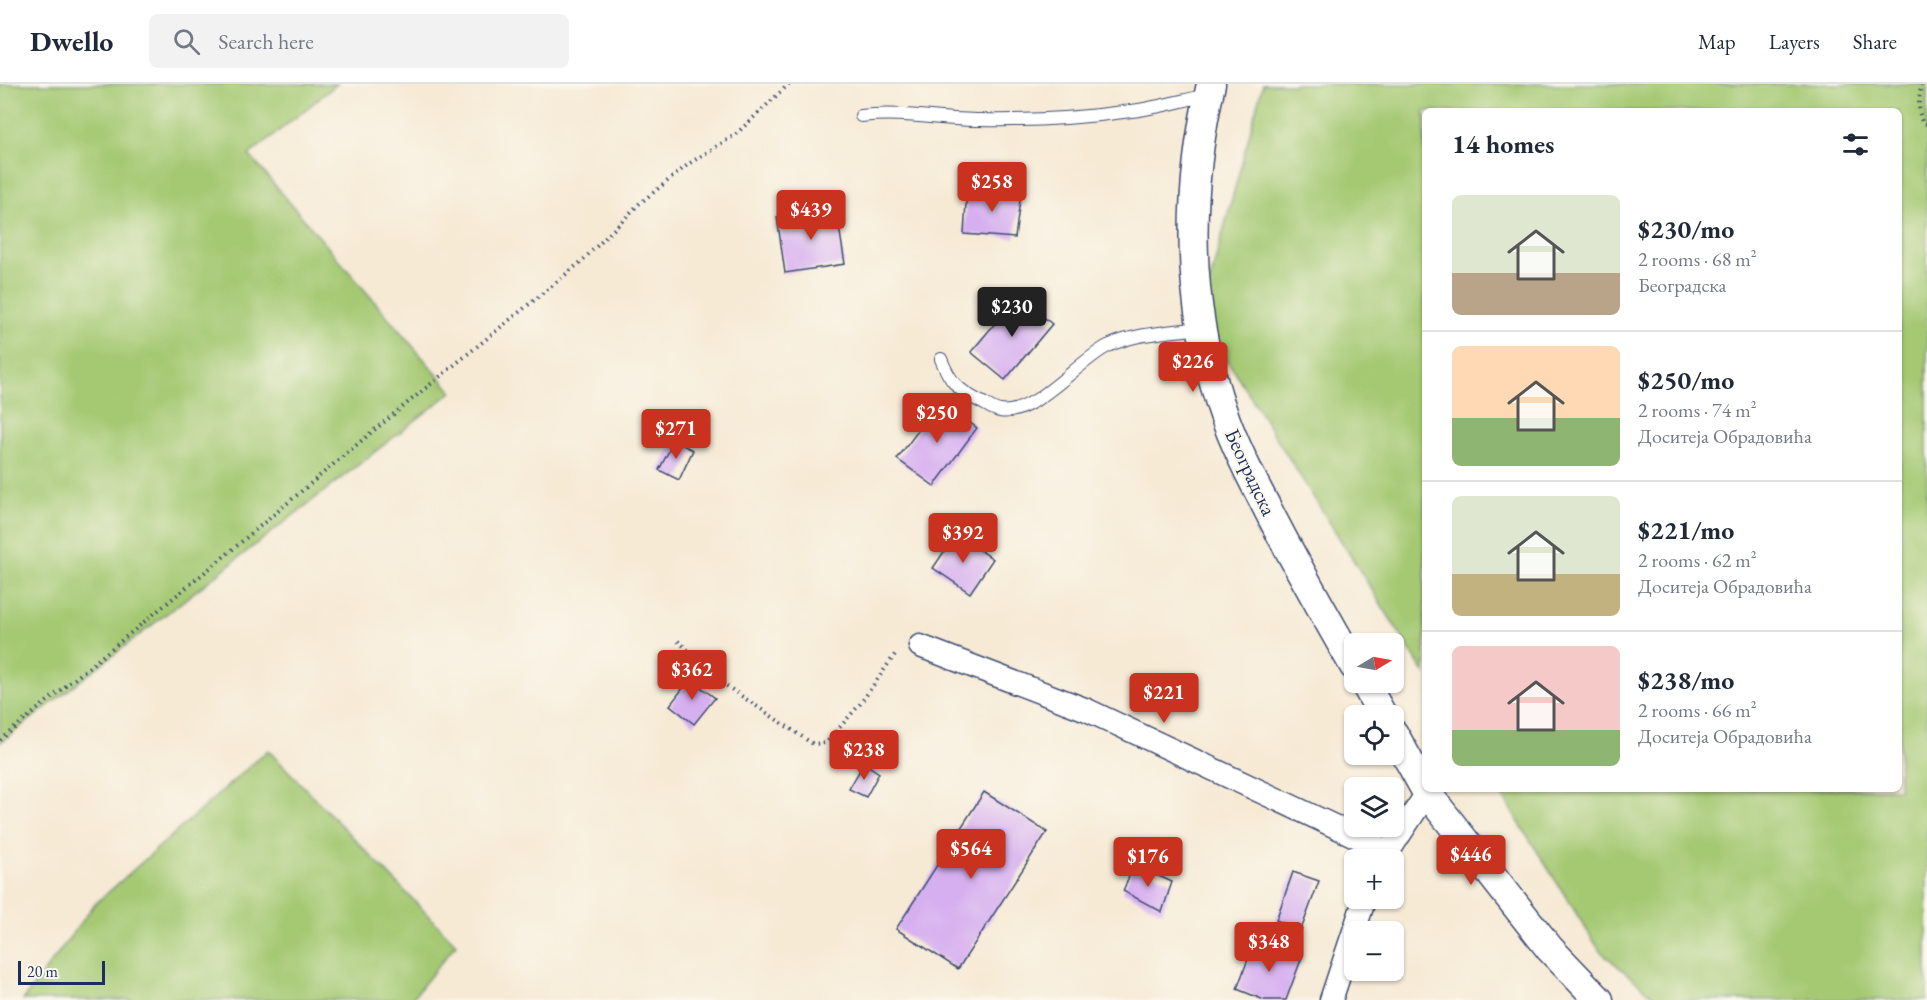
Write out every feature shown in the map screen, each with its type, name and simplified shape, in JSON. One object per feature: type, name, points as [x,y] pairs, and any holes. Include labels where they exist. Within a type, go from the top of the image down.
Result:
[{"type":"street","name":"Београдска","points":[[1210,90],[1200,147],[1192,231],[1194,270],[1205,352],[1220,404],[1240,456],[1293,559],[1344,648]]},
{"type":"street","points":[[920,646],[1087,710],[1373,849]]},
{"type":"street","points":[[1404,752],[1422,786]]},
{"type":"street","points":[[1389,849],[1426,793],[1550,949],[1599,1000]]},
{"type":"street","points":[[1331,1000],[1361,909]]},
{"type":"lane","points":[[861,116],[915,115],[979,120],[1069,117],[1134,111],[1210,90]]},
{"type":"lane","points":[[941,359],[947,375],[961,391],[999,411],[1014,411],[1055,386],[1105,347],[1128,338],[1202,328]]},
{"type":"path","points":[[0,740],[581,262],[639,204],[690,163],[735,135],[789,84]]},
{"type":"path","points":[[1922,84],[1918,110],[1922,122],[1927,124]]},
{"type":"path","points":[[678,641],[728,687],[813,744],[826,743],[860,704],[897,653],[920,646]]},
{"type":"green space","points":[[0,84],[337,84],[249,155],[452,392],[0,743]]},
{"type":"green space","points":[[1263,84],[1927,84],[1927,1000],[1658,1000],[1600,951],[1500,792],[1902,792],[1902,108],[1422,108],[1422,669],[1404,641],[1404,633],[1399,633],[1200,317]]},
{"type":"green space","points":[[268,750],[456,944],[411,1000],[23,1000],[94,905]]},
{"type":"building","points":[[967,188],[1021,192],[1015,238],[964,234]]},
{"type":"building","points":[[836,208],[845,264],[785,273],[777,217]]},
{"type":"building","points":[[1018,296],[1052,324],[1005,380],[971,352]]},
{"type":"building","points":[[940,401],[977,428],[934,486],[897,459]]},
{"type":"building","points":[[674,441],[693,450],[679,480],[659,470]]},
{"type":"building","points":[[956,534],[993,559],[970,593],[933,568]]},
{"type":"building","points":[[690,679],[715,698],[694,724],[670,705]]},
{"type":"building","points":[[864,763],[879,773],[866,797],[849,789]]},
{"type":"building","points":[[984,792],[1047,832],[958,969],[896,929]]},
{"type":"building","points":[[1134,865],[1172,882],[1162,912],[1123,891]]},
{"type":"building","points":[[1293,872],[1319,881],[1301,930],[1276,920]]},
{"type":"building","points":[[1255,940],[1302,957],[1286,1000],[1264,1000],[1237,989]]}]
